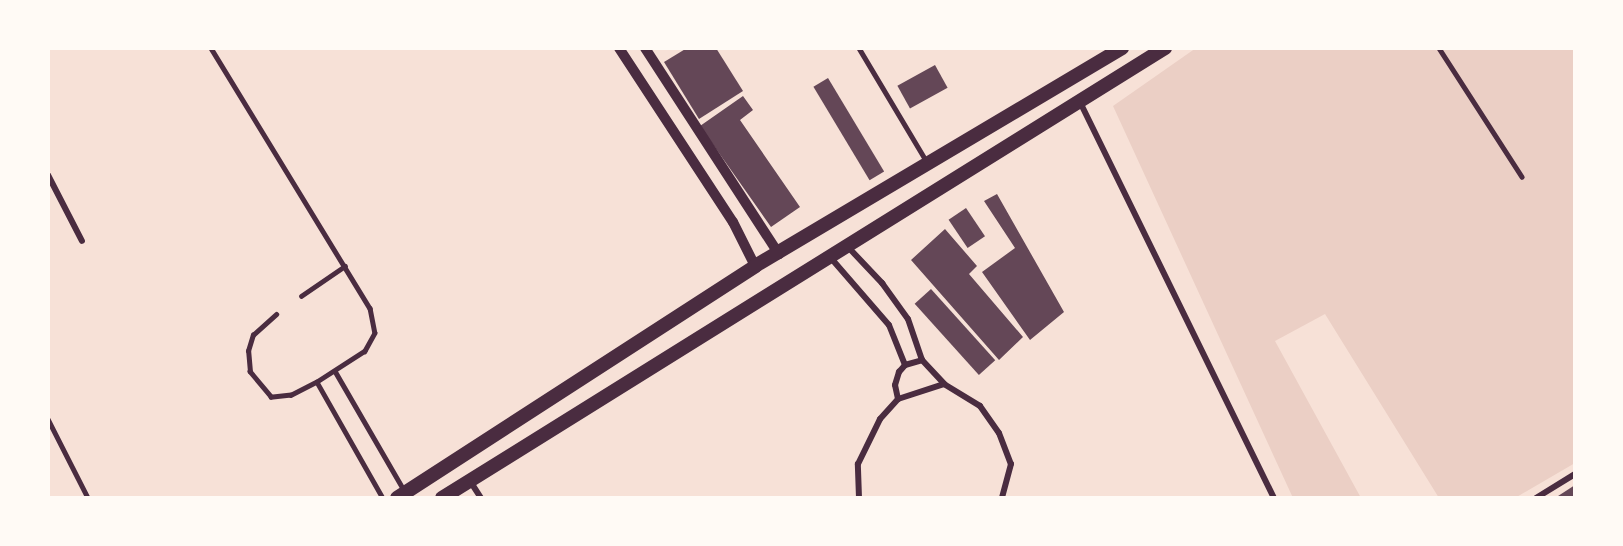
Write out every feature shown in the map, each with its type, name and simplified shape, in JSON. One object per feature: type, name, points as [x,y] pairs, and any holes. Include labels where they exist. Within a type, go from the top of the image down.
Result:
[{"type":"main road","points":[[404,496],[755,266],[1122,48]]},
{"type":"main road","points":[[442,498],[1165,48]]},
{"type":"street","points":[[619,48],[733,222],[755,266]]},
{"type":"street","points":[[629,64],[646,51],[778,254]]},
{"type":"street","points":[[1079,100],[1274,498]]},
{"type":"street","points":[[48,175],[82,241]]},
{"type":"street","points":[[848,246],[882,283],[908,319],[922,360],[944,384],[980,406],[1008,448],[1011,473],[1002,498]]},
{"type":"street","points":[[830,258],[889,325],[905,365]]},
{"type":"street","points":[[898,399],[895,385],[905,365],[922,360]]},
{"type":"street","points":[[859,498],[858,464],[879,419],[898,399],[944,384]]},
{"type":"street","points":[[1536,498],[1575,474]]},
{"type":"street","points":[[470,481],[481,498]]},
{"type":"lane","points":[[211,48],[370,308],[375,333],[365,351],[317,382],[279,398],[271,397],[256,384],[248,363],[251,341],[276,314]]},
{"type":"lane","points":[[859,48],[928,164]]},
{"type":"lane","points":[[1439,48],[1522,177]]},
{"type":"lane","points":[[301,296],[345,266]]},
{"type":"lane","points":[[334,371],[404,496]]},
{"type":"lane","points":[[317,382],[383,498]]},
{"type":"lane","points":[[48,419],[88,498]]},
{"type":"shaded area","points":[[1196,48],[1575,48],[1575,463],[1515,498],[1439,498],[1325,314],[1275,341],[1361,498],[1293,498],[1113,106]]},
{"type":"building","points":[[687,48],[716,48],[743,91],[699,119],[664,62]]},
{"type":"building","points":[[935,65],[948,88],[910,109],[897,86]]},
{"type":"building","points":[[828,78],[884,171],[870,180],[813,87]]},
{"type":"building","points":[[743,96],[753,110],[740,120],[800,207],[771,227],[700,126]]},
{"type":"building","points":[[997,194],[1064,312],[1030,340],[982,272],[1015,248],[984,201]]},
{"type":"building","points":[[966,208],[985,236],[968,248],[949,220]]},
{"type":"building","points":[[945,229],[977,266],[969,274],[1023,337],[999,360],[911,260]]},
{"type":"building","points":[[931,289],[995,360],[979,375],[915,304]]},
{"type":"building","points":[[1575,485],[1575,498],[1555,498]]}]
